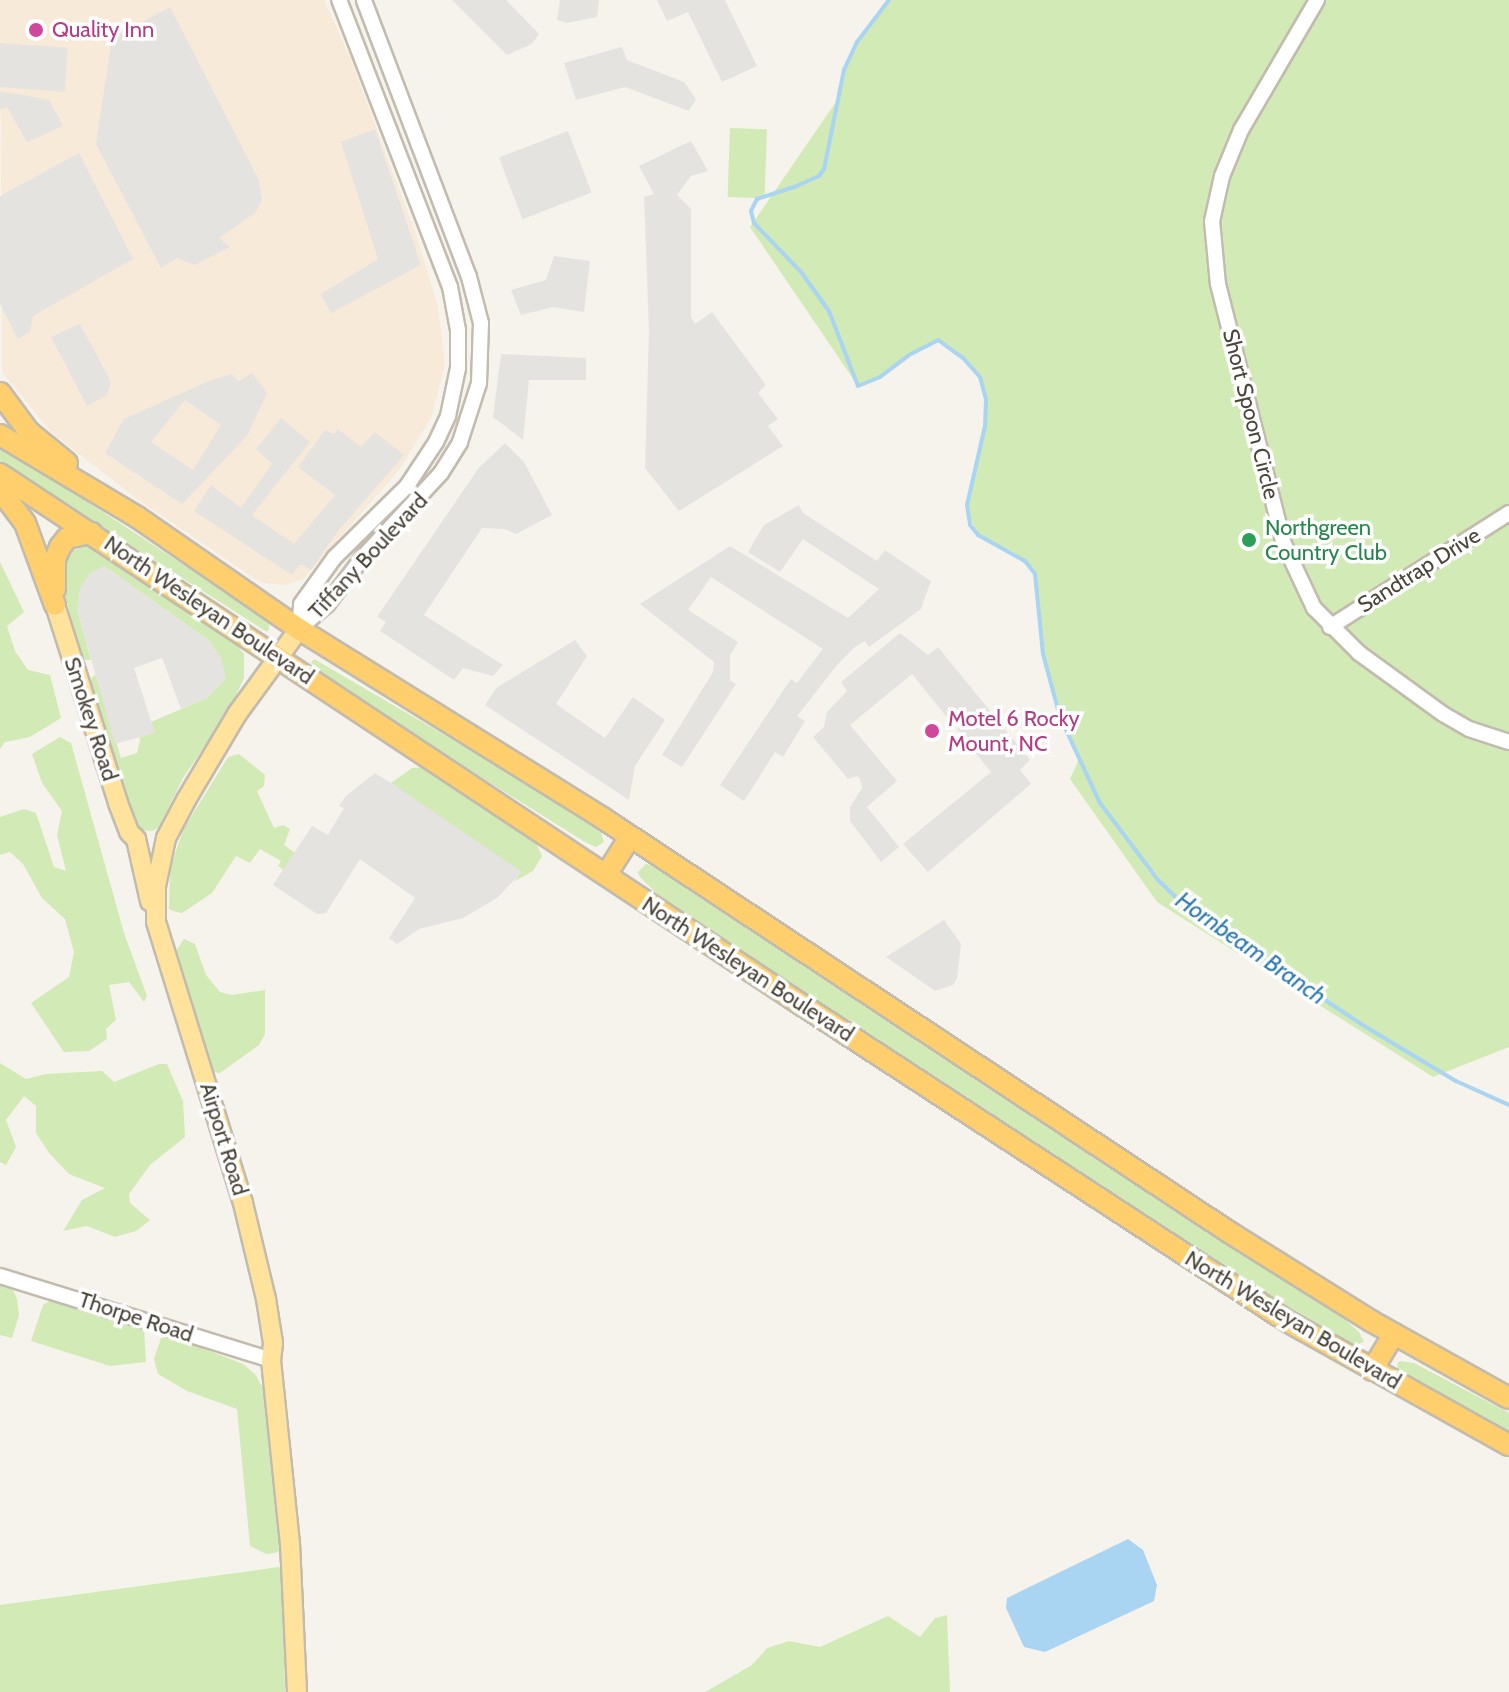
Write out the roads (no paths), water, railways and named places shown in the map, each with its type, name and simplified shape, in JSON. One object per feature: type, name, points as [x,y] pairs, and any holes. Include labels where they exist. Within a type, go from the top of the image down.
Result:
[{"type":"highway","points":[[0,393],[29,432],[119,507]]},
{"type":"highway","name":"North Wesleyan Boulevard","points":[[0,435],[119,507],[299,629],[630,837],[1229,1232],[1394,1334],[1509,1398]]},
{"type":"highway","name":"North Wesleyan Boulevard","points":[[0,474],[1287,1321],[1509,1445]]},
{"type":"highway","points":[[0,490],[25,523],[55,605]]},
{"type":"highway","points":[[55,605],[55,559],[60,547],[67,538],[91,533]]},
{"type":"highway","points":[[606,875],[630,837]]},
{"type":"highway","points":[[1372,1370],[1394,1334]]},
{"type":"main road","name":"Smokey Road","points":[[55,605],[129,832],[136,839],[156,922]]},
{"type":"main road","name":"Airport Road","points":[[297,1692],[290,1544],[271,1360],[273,1343],[250,1228],[156,922],[156,886],[166,838],[210,758],[299,629]]},
{"type":"street","name":"Tiffany Boulevard","points":[[299,629],[301,604],[334,558],[407,486],[429,453],[448,416],[458,368],[458,330],[450,287],[339,0]]},
{"type":"street","name":"Tiffany Boulevard","points":[[299,629],[327,605],[363,557],[441,473],[460,442],[475,403],[480,372],[481,323],[469,277],[364,0]]},
{"type":"street","name":"Short Spoon Circle","points":[[1317,0],[1231,153],[1215,198],[1212,242],[1218,284],[1284,544],[1303,591],[1330,627],[1359,653],[1443,714],[1469,729],[1509,742]]},
{"type":"street","name":"Sandtrap Drive","points":[[1330,627],[1509,513]]},
{"type":"street","name":"Thorpe Road","points":[[0,1276],[271,1360]]},
{"type":"water","points":[[1128,1539],[1143,1550],[1157,1585],[1154,1601],[1045,1652],[1024,1647],[1006,1608],[1007,1598]]},
{"type":"waterway","name":"Hornbeam Branch","points":[[889,0],[857,42],[844,70],[824,169],[819,176],[797,186],[757,199],[751,211],[754,223],[801,272],[829,311],[858,386],[880,377],[909,355],[938,340],[963,358],[980,377],[986,399],[985,426],[967,505],[970,525],[978,535],[1025,561],[1035,574],[1043,654],[1060,717],[1100,803],[1158,880],[1188,909],[1361,1024],[1456,1081],[1509,1105]]},
{"type":"place","name":"Quality Inn","points":[[36,30]]},
{"type":"place","name":"Northgreen Country Club","points":[[1249,540]]},
{"type":"place","name":"Motel 6 Rocky Mount, NC","points":[[932,731]]}]
